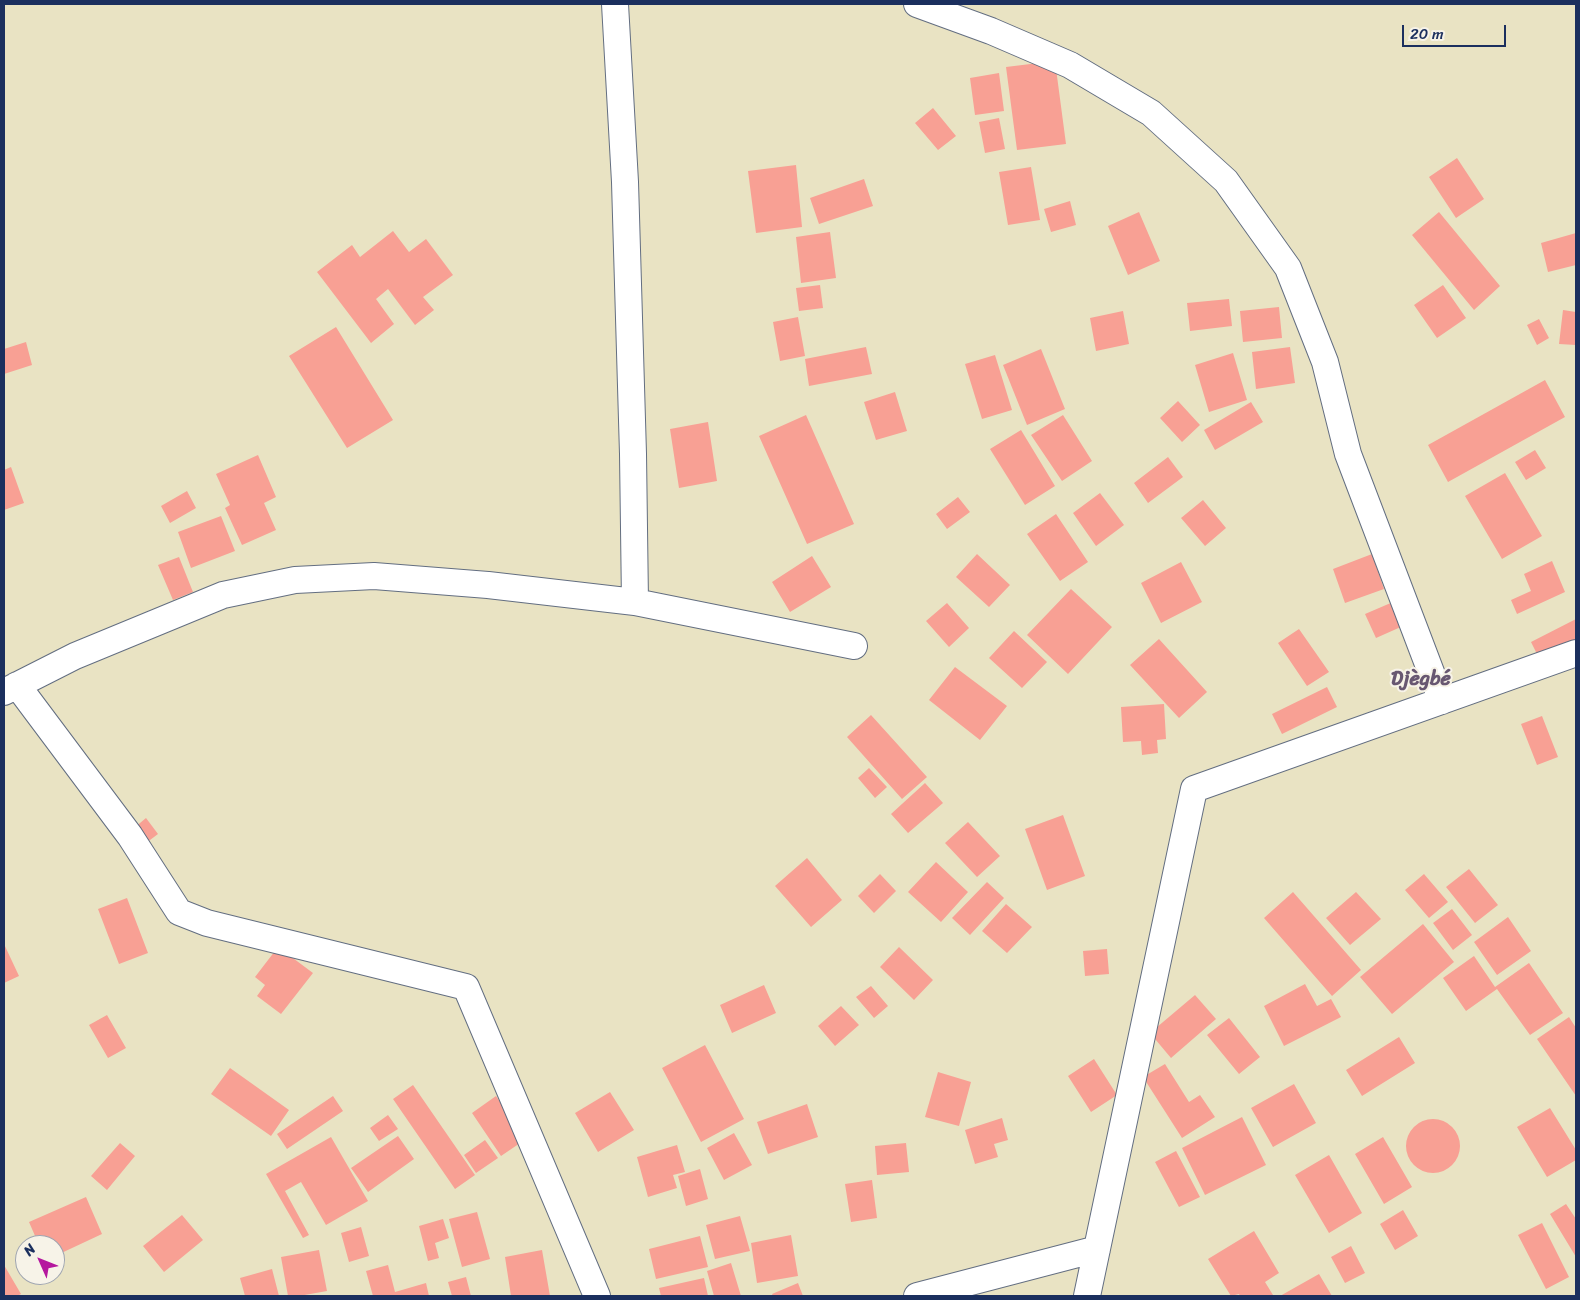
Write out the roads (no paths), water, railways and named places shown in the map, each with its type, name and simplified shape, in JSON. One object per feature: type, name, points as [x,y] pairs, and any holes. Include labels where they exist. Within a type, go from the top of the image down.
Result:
[{"type":"street","points":[[616,4],[626,202],[635,602]]},
{"type":"street","points":[[917,4],[991,31],[1070,65],[1151,113],[1226,181],[1288,268],[1325,362],[1348,454],[1442,701]]},
{"type":"street","points":[[597,1296],[466,987],[207,924],[179,912],[130,836],[10,688],[75,656],[223,595],[295,580],[374,576],[488,585],[635,602],[854,646]]},
{"type":"street","points":[[1087,1296],[1194,789],[1576,653]]},
{"type":"street","points":[[917,1296],[1097,1249]]},
{"type":"district","name":"Djègbé","points":[[1421,680]]}]
